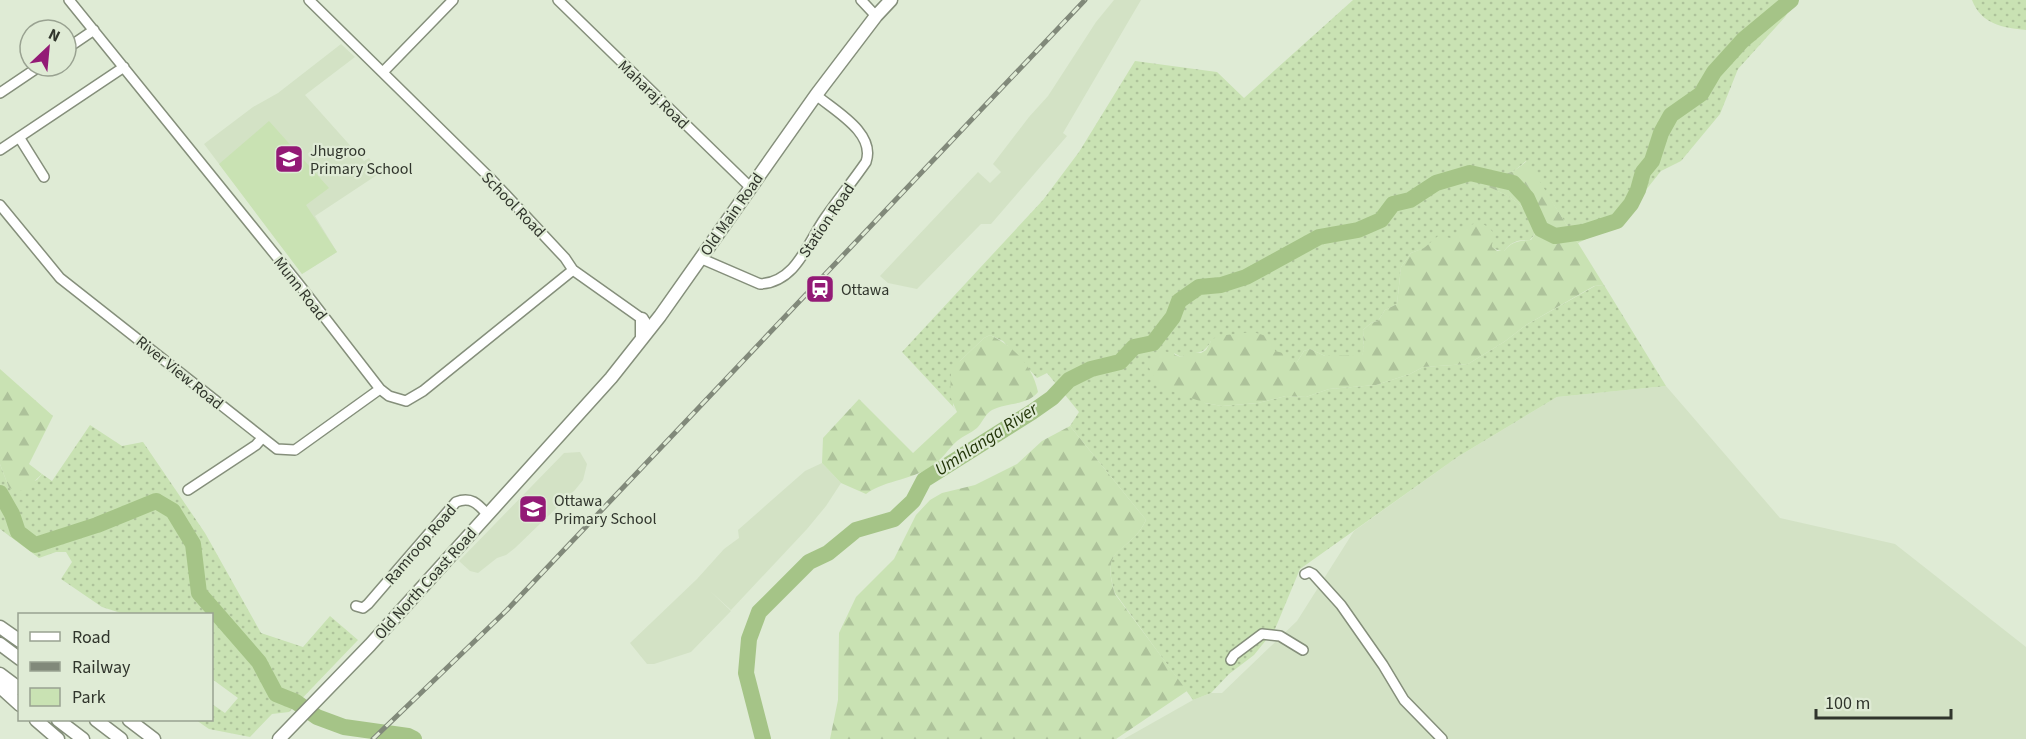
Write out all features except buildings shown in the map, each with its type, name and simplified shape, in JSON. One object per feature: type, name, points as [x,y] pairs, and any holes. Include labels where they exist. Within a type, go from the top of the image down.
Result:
[{"type":"street","name":"Munn Road","points":[[69,0],[389,396],[406,401],[412,398],[573,270]]},
{"type":"street","name":"School Road","points":[[309,0],[492,180],[565,258],[573,270],[652,326]]},
{"type":"street","points":[[382,72],[453,0]]},
{"type":"street","name":"Maharaj Road","points":[[558,0],[750,187]]},
{"type":"street","points":[[861,0],[876,16]]},
{"type":"street","name":"Old Main Road","points":[[569,426],[652,326],[816,95],[876,16],[891,0]]},
{"type":"street","points":[[78,41],[94,30]]},
{"type":"street","points":[[0,150],[124,67]]},
{"type":"street","points":[[0,93],[22,78]]},
{"type":"street","name":"Station Road","points":[[700,258],[760,284],[767,284],[786,274],[805,253],[824,220],[866,162],[869,152],[861,133],[816,95]]},
{"type":"street","points":[[19,137],[44,177]]},
{"type":"street","name":"River View Road","points":[[0,205],[60,278],[277,449],[295,450],[381,388]]},
{"type":"street","points":[[642,319],[642,339]]},
{"type":"street","name":"Old North Coast Road","points":[[279,739],[392,620],[569,426]]},
{"type":"street","points":[[188,490],[256,445],[262,438]]},
{"type":"street","name":"Ramroop Road","points":[[356,606],[363,608],[368,604],[456,502],[471,500],[487,514]]},
{"type":"street","points":[[1305,574],[1309,572],[1313,574],[1341,605],[1383,665],[1404,700],[1443,739]]},
{"type":"street","points":[[0,627],[18,640]]},
{"type":"street","points":[[1231,660],[1234,655],[1262,634],[1280,636],[1303,650]]},
{"type":"street","points":[[0,644],[18,658]]},
{"type":"street","points":[[0,674],[18,688]]},
{"type":"street","points":[[0,687],[18,703]]},
{"type":"street","points":[[37,721],[58,739]]},
{"type":"street","points":[[59,721],[83,739]]},
{"type":"street","points":[[97,721],[121,739]]},
{"type":"street","points":[[130,721],[154,739]]},
{"type":"shaded area","points":[[1114,0],[1141,0],[1063,133],[1067,136],[991,224],[981,224],[917,289],[888,283],[880,276],[978,172],[990,183],[1001,172],[993,164],[1048,96],[1096,22]]},
{"type":"shaded area","name":"Jhugroo Primary School","points":[[341,44],[355,57],[305,95],[364,161],[369,158],[380,173],[315,216],[337,252],[302,274],[204,144],[253,107],[278,93]]},
{"type":"shaded area","points":[[1666,386],[1780,518],[1895,544],[2026,647],[2026,739],[1124,739],[1193,700],[1211,693],[1222,693],[1297,621],[1354,531],[1459,456],[1557,397]]},
{"type":"shaded area","name":"Ottawa Primary School","points":[[580,452],[587,464],[583,480],[515,548],[478,573],[470,571],[459,561],[564,453]]},
{"type":"shaded area","points":[[822,463],[841,483],[807,529],[731,610],[709,590],[731,611],[691,652],[654,664],[647,664],[630,643],[697,579],[724,549],[739,538],[738,530],[805,471]]},
{"type":"green space","points":[[1353,0],[1796,0],[1785,17],[1738,69],[1720,114],[1681,161],[1661,171],[1626,215],[1609,228],[1578,243],[1526,161],[1514,171],[1481,183],[1508,196],[1522,207],[1528,214],[1535,234],[1530,240],[1516,242],[1504,251],[1481,244],[1461,243],[1430,247],[1411,253],[1401,267],[1397,304],[1385,310],[1378,321],[1371,323],[1363,330],[1362,356],[1325,356],[1310,349],[1304,351],[1297,362],[1290,362],[1211,341],[1202,351],[1181,357],[1174,353],[1205,403],[1222,406],[1258,403],[1286,396],[1306,397],[1329,389],[1376,385],[1410,374],[1423,367],[1468,364],[1504,342],[1526,325],[1595,286],[1604,285],[1666,386],[1557,397],[1459,456],[1300,569],[1275,629],[1254,655],[1229,674],[1211,693],[1193,700],[1115,593],[1111,577],[1113,557],[1132,540],[1146,520],[1070,426],[1079,412],[1047,373],[1037,378],[1003,341],[990,335],[960,361],[953,406],[958,412],[902,352],[1043,200],[1079,152],[1135,61],[1217,72],[1244,98]]},
{"type":"green space","points":[[1972,0],[2026,0],[2026,30],[2001,26],[1987,20]]},
{"type":"green space","points":[[269,121],[329,188],[306,205],[337,252],[302,274],[219,164]]},
{"type":"green space","points":[[1527,161],[1604,285],[1594,286],[1526,325],[1504,342],[1468,364],[1423,367],[1410,374],[1376,385],[1329,389],[1306,397],[1286,396],[1258,403],[1222,406],[1205,403],[1166,389],[1154,377],[1146,362],[1153,361],[1164,351],[1181,357],[1190,352],[1201,353],[1217,336],[1253,332],[1273,338],[1275,351],[1287,354],[1290,362],[1297,362],[1304,351],[1310,349],[1325,356],[1362,355],[1363,330],[1371,323],[1378,321],[1385,310],[1397,304],[1401,267],[1411,253],[1424,248],[1438,236],[1451,238],[1453,242],[1466,228],[1476,223],[1492,231],[1492,247],[1497,251],[1504,251],[1516,242],[1531,240],[1535,234],[1532,223],[1522,207],[1508,196],[1480,183],[1514,171]]},
{"type":"green space","points":[[990,335],[1014,351],[1032,374],[1038,392],[1028,400],[992,410],[977,428],[957,441],[938,462],[910,477],[883,485],[866,494],[841,483],[822,463],[823,438],[859,399],[913,453],[957,412],[950,396],[951,373],[960,361]]},
{"type":"green space","points":[[0,369],[53,416],[29,464],[42,474],[24,491],[9,488],[0,464]]},
{"type":"green space","points":[[90,425],[122,446],[143,442],[205,533],[261,633],[303,647],[330,616],[358,640],[289,712],[272,714],[250,737],[209,729],[197,721],[213,721],[213,705],[225,713],[238,698],[213,680],[213,613],[121,613],[102,607],[61,579],[72,562],[66,552],[56,552],[39,558],[0,529],[0,464],[9,488],[37,480],[42,474],[52,481]]},
{"type":"green space","points":[[1070,426],[1146,520],[1132,540],[1113,558],[1111,578],[1115,594],[1187,691],[1116,739],[830,739],[838,700],[839,633],[856,597],[894,559],[916,515],[930,500],[942,493],[975,485],[1017,464],[1042,441]]},
{"type":"waterway","name":"Umhlanga River","points":[[763,739],[746,673],[749,639],[759,612],[809,562],[828,553],[856,530],[894,519],[913,501],[924,480],[1032,412],[1052,398],[1069,380],[1091,369],[1120,362],[1134,347],[1153,343],[1173,317],[1179,301],[1199,287],[1221,285],[1246,277],[1319,237],[1358,230],[1381,220],[1393,204],[1410,200],[1436,183],[1470,173],[1513,183],[1527,198],[1541,229],[1555,236],[1583,232],[1617,221],[1631,204],[1643,172],[1652,161],[1661,133],[1671,115],[1701,94],[1714,72],[1743,40],[1791,0]]},
{"type":"waterway","name":"Umhlanga River","points":[[0,493],[12,514],[18,532],[35,545],[97,525],[156,501],[173,511],[193,544],[199,593],[259,662],[276,694],[296,702],[317,717],[344,727],[408,736],[414,739]]},
{"type":"railway","points":[[373,739],[507,610],[1085,0]]},
{"type":"place","name":"Jhugroo Primary School","points":[[289,159]]},
{"type":"place","name":"Ottawa","points":[[820,289]]},
{"type":"place","name":"Ottawa Primary School","points":[[533,509]]}]
